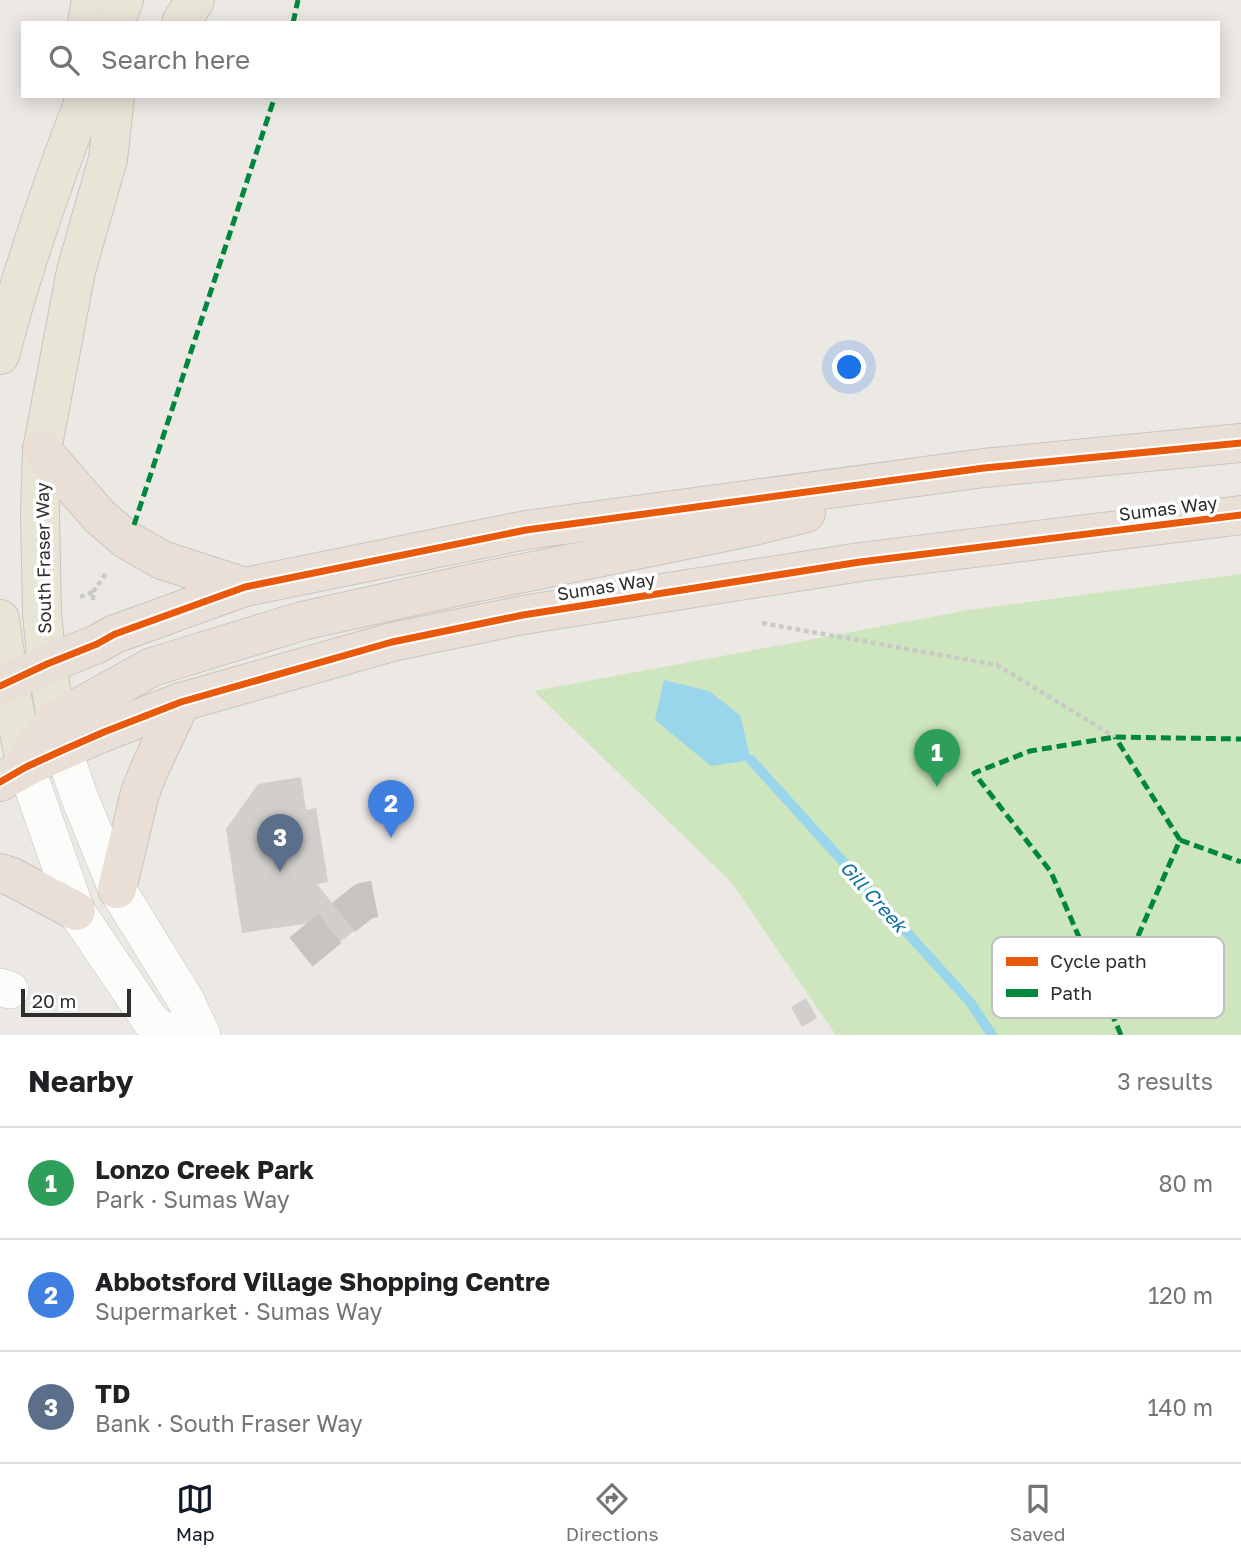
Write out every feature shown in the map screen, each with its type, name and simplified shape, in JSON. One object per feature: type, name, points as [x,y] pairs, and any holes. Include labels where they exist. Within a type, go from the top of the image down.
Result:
[{"type":"highway","points":[[5,684],[115,634],[245,587],[526,530],[984,468],[1241,443]]},
{"type":"highway","points":[[42,450],[100,517],[127,540],[162,560],[245,587]]},
{"type":"highway","points":[[60,735],[152,667],[302,621],[750,527],[984,468]]},
{"type":"highway","name":"Sumas Way","points":[[13,774],[60,735],[104,732],[181,702],[392,642],[523,615],[860,562],[1241,515]]},
{"type":"highway","points":[[117,889],[140,793],[181,702]]},
{"type":"highway","points":[[0,873],[76,911]]},
{"type":"main road","points":[[88,21],[91,0]]},
{"type":"main road","points":[[116,21],[125,0]]},
{"type":"main road","points":[[124,21],[125,0]]},
{"type":"main road","points":[[182,21],[195,0]]},
{"type":"main road","points":[[67,145],[76,98]]},
{"type":"main road","points":[[0,355],[24,272],[85,98]]},
{"type":"main road","name":"South Fraser Way","points":[[60,735],[47,664],[41,601],[42,450],[76,271],[108,159],[115,98]]},
{"type":"main road","points":[[108,159],[138,98]]},
{"type":"main road","points":[[0,620],[13,774]]},
{"type":"street","name":"South Fraser Way","points":[[60,735],[79,796],[117,889],[185,999],[202,1035]]},
{"type":"street","points":[[13,774],[76,911],[152,1023],[172,1035]]},
{"type":"path","points":[[80,597],[93,592],[114,563]]},
{"type":"path","points":[[93,592],[93,604]]},
{"type":"path","points":[[762,623],[997,665],[1115,737]]},
{"type":"green space","points":[[1241,574],[1241,1035],[836,1035],[731,882],[534,691],[969,610]]},
{"type":"water","points":[[664,680],[709,691],[740,715],[751,760],[711,766],[655,720]]},
{"type":"building","points":[[301,777],[306,810],[316,808],[328,882],[317,884],[333,904],[338,900],[359,927],[331,949],[310,923],[242,933],[226,829],[258,784]]},
{"type":"building","points":[[806,998],[817,1018],[802,1027],[791,1007]]},
{"type":"waterway","name":"Gill Creek","points":[[751,760],[970,1002],[992,1035]]},
{"type":"tunnel","points":[[301,952],[364,901],[389,896]]},
{"type":"marked path","points":[[293,21],[298,0]]},
{"type":"marked path","points":[[134,525],[274,98]]},
{"type":"marked path","points":[[1115,737],[1180,840],[1138,937]]},
{"type":"marked path","points":[[1079,937],[1051,872],[974,773],[1030,751],[1115,737],[1241,739]]},
{"type":"marked path","points":[[1180,840],[1241,862]]},
{"type":"marked path","points":[[1114,1018],[1121,1035]]},
{"type":"cycle path","points":[[0,686],[115,634],[245,587],[526,530],[984,468],[1241,443]]},
{"type":"cycle path","points":[[0,782],[63,750],[181,702],[392,642],[523,615],[860,562],[1241,515]]},
{"type":"place","name":"Lonzo Creek Park","points":[[937,787]]},
{"type":"place","name":"Abbotsford Village Shopping Centre","points":[[391,838]]},
{"type":"place","name":"TD","points":[[280,872]]}]
